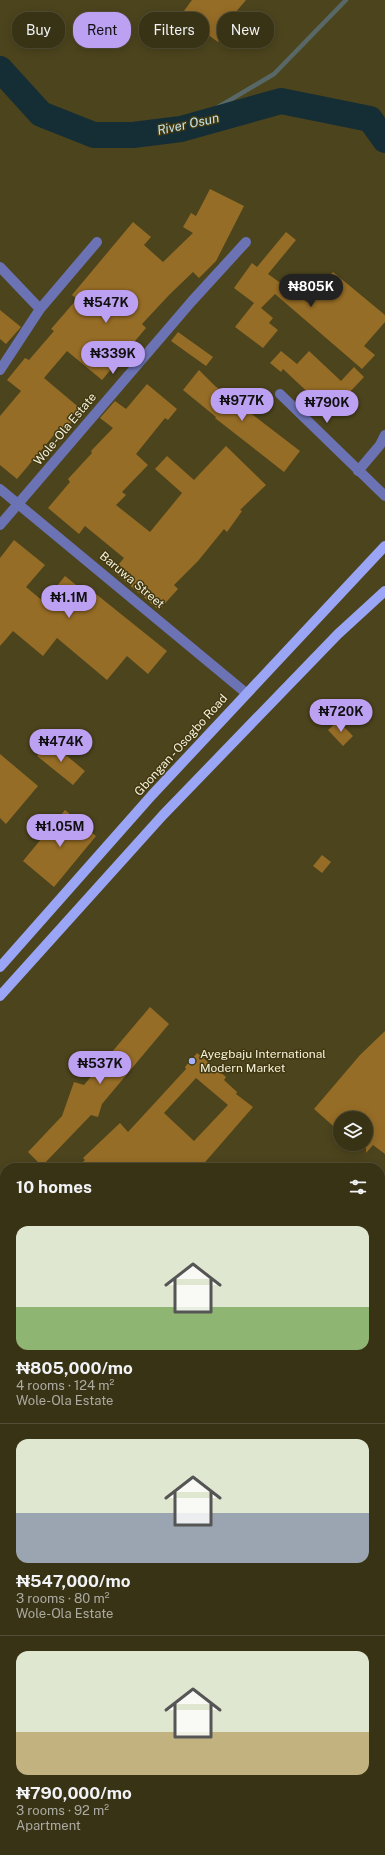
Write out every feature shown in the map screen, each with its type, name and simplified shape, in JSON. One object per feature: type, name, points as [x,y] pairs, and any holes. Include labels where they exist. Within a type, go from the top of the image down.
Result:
[{"type":"main road","name":"Gbongan - Osogbo Road","points":[[0,967],[246,693],[385,546]]},
{"type":"main road","points":[[0,996],[163,815],[338,634],[384,595]]},
{"type":"street","points":[[0,370],[40,309],[97,242]]},
{"type":"street","name":"Wole-Ola Estate","points":[[0,525],[124,378],[246,242]]},
{"type":"street","points":[[0,266],[40,309]]},
{"type":"street","points":[[280,394],[385,496]]},
{"type":"street","points":[[358,470],[380,445],[385,435]]},
{"type":"street","name":"Baruwa Street","points":[[0,489],[246,693]]},
{"type":"building","points":[[192,0],[246,0],[236,12],[217,12],[217,41],[209,35],[209,12],[183,12]]},
{"type":"building","points":[[210,189],[244,206],[216,261],[199,278],[193,272],[170,294],[142,324],[146,328],[102,380],[67,351],[44,378],[82,410],[63,432],[59,429],[17,479],[0,465],[0,416],[21,391],[7,380],[25,358],[29,360],[54,331],[51,329],[77,299],[72,295],[133,222],[151,237],[144,245],[163,262],[193,233],[183,227],[191,213],[196,216]]},
{"type":"building","points":[[286,232],[296,240],[268,274],[307,302],[333,272],[385,315],[385,322],[364,346],[375,355],[362,369],[275,294],[261,308],[273,318],[269,323],[278,330],[263,348],[235,327],[254,303],[234,288],[252,263],[257,267]]},
{"type":"building","points":[[0,310],[21,327],[6,344],[0,339]]},
{"type":"building","points":[[178,332],[213,357],[206,366],[171,341]]},
{"type":"building","points":[[281,351],[297,364],[309,351],[341,381],[354,367],[364,377],[330,413],[283,369],[281,372],[270,363]]},
{"type":"building","points":[[199,370],[215,386],[300,451],[284,472],[215,418],[216,417],[183,390]]},
{"type":"building","points":[[147,384],[177,409],[168,420],[165,418],[136,454],[148,465],[122,492],[126,495],[116,505],[150,532],[182,493],[155,469],[167,456],[194,480],[226,446],[266,485],[240,510],[242,511],[227,532],[224,529],[198,561],[174,585],[178,589],[159,610],[113,571],[124,558],[85,526],[79,534],[48,508],[70,482],[68,479],[92,453],[91,451],[113,428],[100,418],[115,401],[126,409]]},
{"type":"building","points":[[14,540],[45,565],[26,587],[44,602],[65,576],[92,598],[96,594],[167,651],[148,674],[127,656],[107,680],[57,638],[43,656],[13,631],[0,646],[0,558]]},
{"type":"building","points":[[338,721],[353,736],[343,746],[328,730]]},
{"type":"building","points":[[49,741],[85,771],[73,785],[37,756]]},
{"type":"building","points":[[0,754],[38,786],[6,824],[0,818]]},
{"type":"building","points":[[65,810],[96,836],[54,887],[23,861]]},
{"type":"building","points":[[322,855],[331,862],[322,873],[313,866]]},
{"type":"building","points":[[150,1007],[169,1024],[102,1104],[98,1117],[91,1115],[45,1163],[39,1163],[28,1152],[62,1116],[74,1082],[84,1085]]},
{"type":"building","points":[[385,1031],[385,1154],[373,1145],[373,1111],[333,1111],[333,1126],[314,1109],[360,1055]]},
{"type":"building","points":[[197,1053],[226,1077],[224,1080],[237,1092],[236,1094],[253,1107],[204,1163],[82,1163],[85,1160],[83,1158],[120,1123],[128,1132],[186,1069],[185,1067]],"holes":[[[196,1078],[228,1105],[194,1141],[164,1113]]]},
{"type":"waterway","points":[[181,129],[274,74],[346,0]]},
{"type":"waterway","name":"River Osun","points":[[0,69],[41,114],[94,135],[133,135],[181,129],[281,101],[370,119],[385,140]]},
{"type":"place","name":"Ayegbaju International Modern Market","points":[[192,1061]]}]
